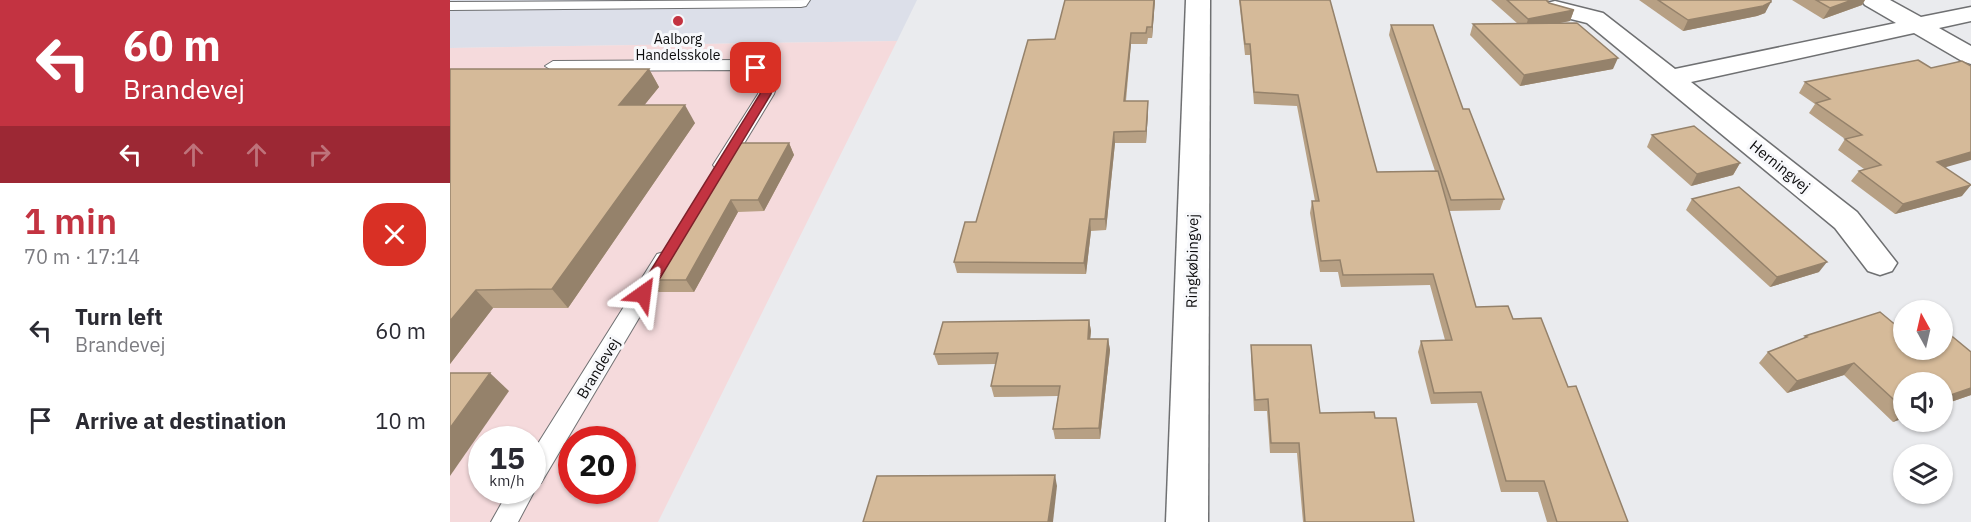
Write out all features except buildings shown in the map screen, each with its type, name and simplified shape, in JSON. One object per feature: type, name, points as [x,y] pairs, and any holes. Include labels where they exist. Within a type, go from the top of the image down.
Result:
[{"type":"street","name":"Ringkøbingvej","points":[[1187,522],[1198,0]]},
{"type":"street","points":[[1872,0],[1971,56]]},
{"type":"street","name":"Herningvej","points":[[1555,8],[1595,18],[1846,220],[1880,263]]},
{"type":"street","points":[[1671,78],[1971,14]]},
{"type":"lane","points":[[450,6],[801,3],[803,0]]},
{"type":"lane","points":[[553,66],[744,65],[761,72],[770,82],[766,94],[710,184]]},
{"type":"lane","name":"Brandevej","points":[[546,452],[674,244]]},
{"type":"lane","points":[[504,522],[515,504]]},
{"type":"shaded area","name":"Aalborg Handelsskole","points":[[450,0],[917,0],[897,41],[450,48]]},
{"type":"shaded area","points":[[897,41],[658,522],[450,522],[450,48]]},
{"type":"place","name":"Aalborg Handelsskole","points":[[678,21]]},
{"type":"route","points":[[643,294],[766,94],[770,82],[756,68]]}]
